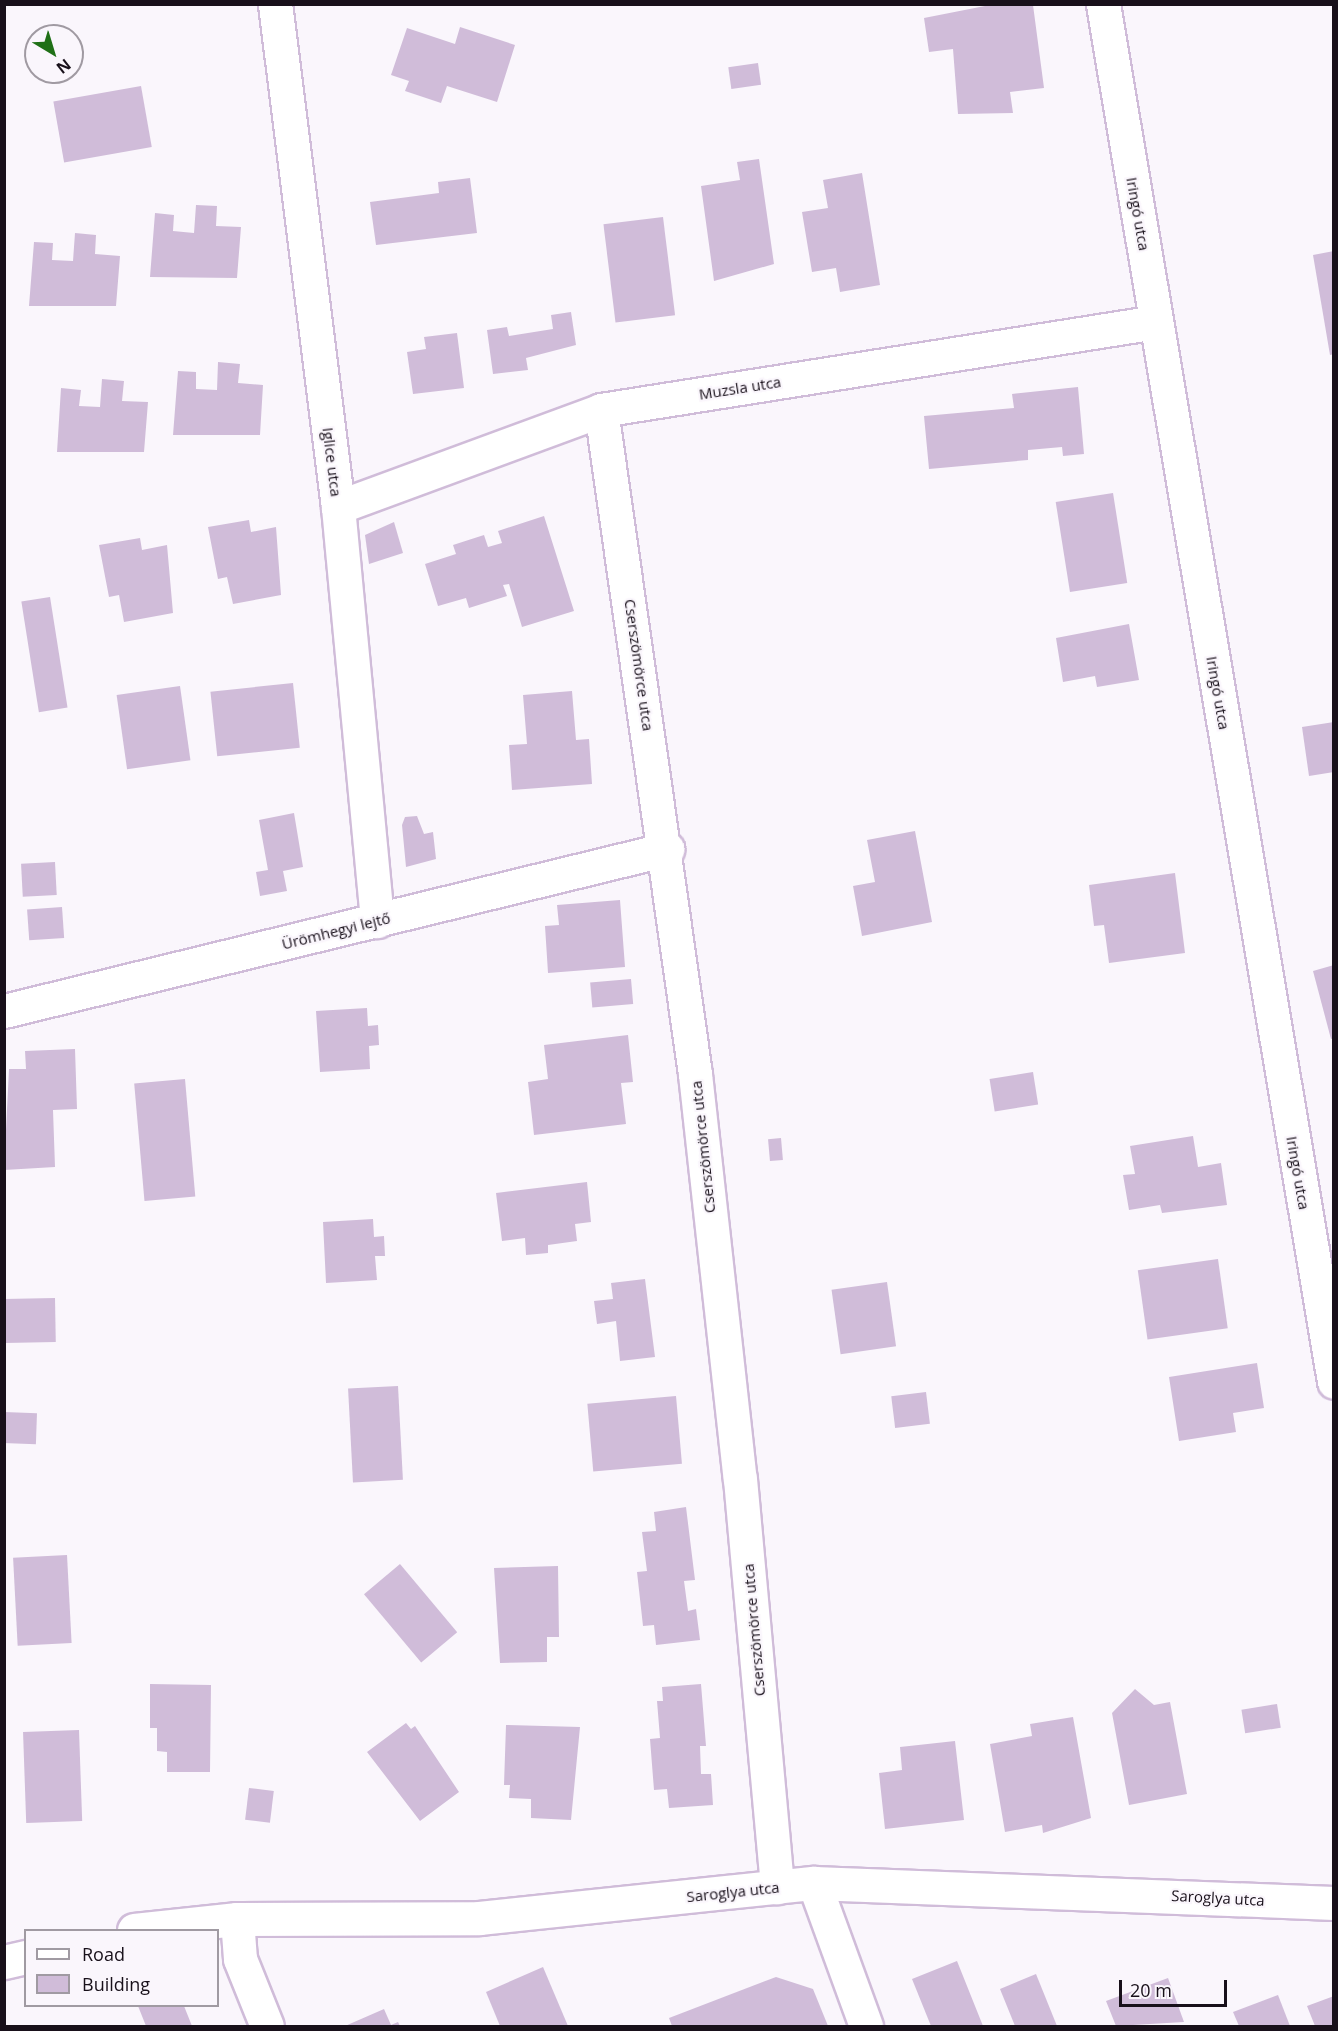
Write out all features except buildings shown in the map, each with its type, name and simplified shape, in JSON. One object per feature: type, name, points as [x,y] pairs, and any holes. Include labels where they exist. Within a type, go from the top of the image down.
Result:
[{"type":"street","name":"Iglice utca","points":[[275,4],[338,507],[377,921]]},
{"type":"street","name":"Iringó utca","points":[[1103,4],[1334,1382]]},
{"type":"street","name":"Muzsla utca","points":[[338,507],[601,410],[1156,322]]},
{"type":"street","name":"Cserszömörce utca","points":[[601,410],[667,849],[740,1479],[777,1887]]},
{"type":"street","name":"Ürömhegyi lejtő","points":[[4,1011],[667,849]]},
{"type":"street","name":"Saroglya utca","points":[[143,1929],[237,1918],[479,1918],[814,1883],[1334,1903]]},
{"type":"street","points":[[814,1883],[866,2026]]},
{"type":"street","points":[[237,1918],[240,1959],[267,2026]]},
{"type":"street","points":[[4,1962],[24,1957]]}]
